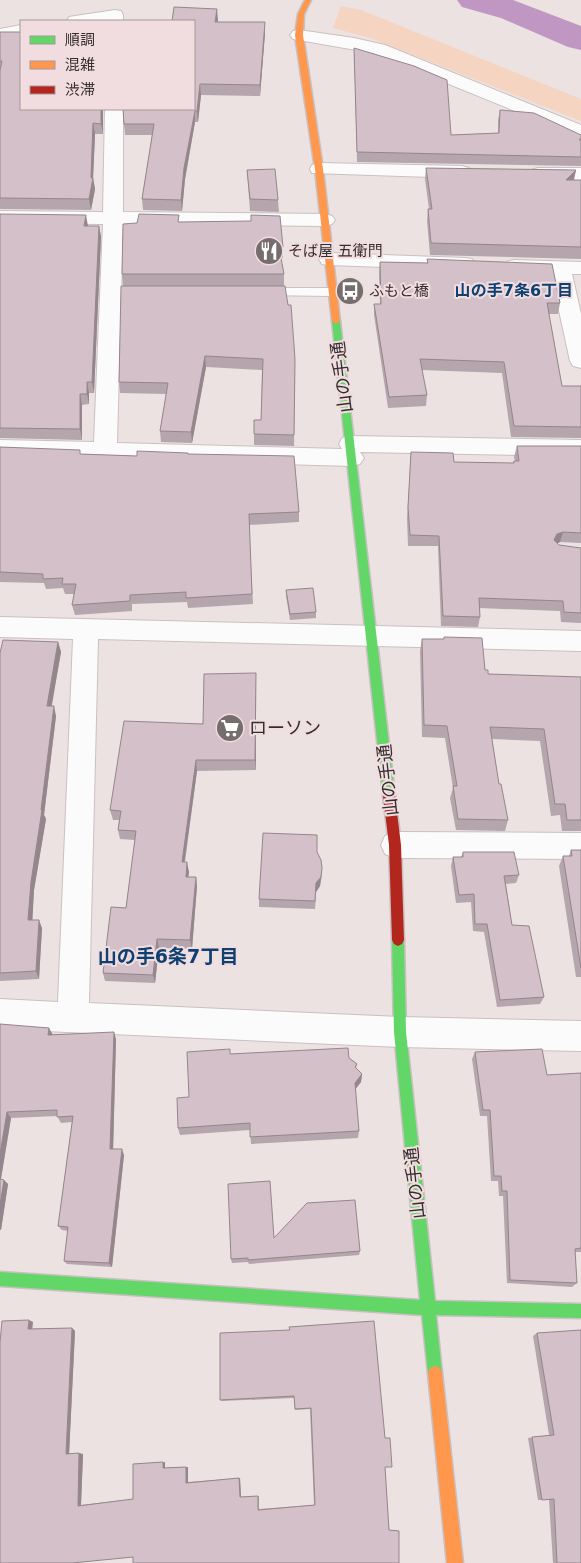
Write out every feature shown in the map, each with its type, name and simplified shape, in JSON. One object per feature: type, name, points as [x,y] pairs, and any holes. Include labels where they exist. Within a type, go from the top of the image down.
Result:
[{"type":"main road","name":"山の手通","points":[[308,0],[301,14],[299,35],[319,169],[395,845],[400,1032],[455,1563]]},
{"type":"main road","points":[[0,1279],[428,1308],[581,1311]]},
{"type":"street","points":[[81,20],[115,14],[115,20]]},
{"type":"street","points":[[0,34],[20,30]]},
{"type":"street","points":[[299,35],[354,43],[379,49],[581,132]]},
{"type":"street","points":[[105,451],[115,292],[113,218],[114,110]]},
{"type":"street","points":[[319,169],[484,172]]},
{"type":"street","points":[[523,173],[581,174]]},
{"type":"street","points":[[0,217],[325,220]]},
{"type":"street","points":[[329,259],[581,268]]},
{"type":"street","points":[[560,268],[581,361]]},
{"type":"street","points":[[0,448],[105,451],[351,451],[581,448]]},
{"type":"street","points":[[0,627],[581,641]]},
{"type":"street","points":[[73,1018],[86,629]]},
{"type":"street","points":[[395,845],[581,846]]},
{"type":"street","points":[[0,1014],[400,1032],[581,1036]]},
{"type":"lane","points":[[245,292],[333,292]]},
{"type":"shaded area","points":[[341,6],[361,10],[581,99],[581,121],[370,38],[333,28]]},
{"type":"building","points":[[174,7],[217,9],[215,22],[265,22],[260,85],[200,84],[197,111],[195,111],[184,168],[181,200],[142,199],[154,124],[124,124],[123,110],[195,110],[195,20],[172,20]]},
{"type":"building","points":[[0,32],[20,32],[20,110],[101,110],[101,124],[93,123],[91,178],[93,178],[89,199],[0,198],[0,70],[2,61],[0,61]]},
{"type":"building","points":[[354,48],[414,66],[447,80],[451,135],[499,133],[500,110],[534,113],[581,135],[579,140],[581,140],[581,157],[357,152]]},
{"type":"building","points":[[426,168],[576,170],[566,180],[581,180],[581,247],[431,243],[428,209],[432,209]]},
{"type":"building","points":[[275,169],[278,200],[250,199],[247,170]]},
{"type":"building","points":[[0,214],[86,215],[84,226],[99,226],[92,382],[87,382],[87,394],[80,394],[80,429],[0,428]]},
{"type":"building","points":[[139,214],[179,215],[178,222],[251,221],[251,215],[280,216],[283,247],[279,247],[284,274],[122,274],[123,224],[137,223]]},
{"type":"building","points":[[427,259],[552,264],[560,303],[547,303],[562,386],[581,386],[581,427],[514,426],[504,362],[420,359],[427,395],[389,397],[374,304],[381,304],[380,262],[428,263]]},
{"type":"building","points":[[121,286],[285,286],[288,305],[291,305],[295,359],[294,435],[254,434],[254,420],[261,420],[263,359],[205,356],[191,432],[160,431],[168,383],[119,382]]},
{"type":"building","points":[[517,446],[581,446],[581,533],[563,532],[557,534],[554,540],[559,545],[581,548],[581,613],[564,612],[563,601],[479,598],[480,617],[443,616],[439,536],[410,535],[408,507],[411,452],[453,453],[454,462],[514,463],[514,461],[519,461]]},
{"type":"building","points":[[0,447],[80,450],[80,454],[137,456],[137,451],[294,456],[299,512],[249,514],[252,594],[186,598],[186,592],[130,595],[130,601],[72,605],[76,584],[62,584],[63,578],[43,579],[43,574],[0,572]]},
{"type":"building","points":[[313,588],[316,612],[290,614],[286,590]]},
{"type":"building","points":[[444,637],[482,638],[485,670],[488,670],[488,674],[581,677],[581,820],[567,820],[565,804],[555,804],[544,729],[490,727],[499,784],[501,784],[508,820],[458,819],[453,786],[457,786],[447,726],[424,725],[422,639],[444,639]]},
{"type":"building","points":[[3,640],[58,642],[47,706],[54,706],[42,810],[31,882],[28,920],[39,920],[36,971],[0,973],[0,653]]},
{"type":"building","points":[[256,673],[255,760],[196,760],[182,862],[187,862],[186,877],[196,877],[190,940],[157,939],[153,975],[103,973],[111,907],[126,908],[136,831],[118,830],[121,811],[110,810],[124,721],[203,724],[204,674]]},
{"type":"building","points":[[263,833],[317,835],[317,852],[322,868],[321,877],[316,883],[315,901],[259,899]]},
{"type":"building","points":[[571,850],[581,850],[581,968],[563,856],[572,856]]},
{"type":"building","points":[[463,852],[514,852],[519,875],[504,876],[512,925],[529,926],[544,997],[500,1000],[487,924],[475,924],[474,894],[459,895],[453,857],[463,857]]},
{"type":"building","points":[[0,1024],[49,1028],[48,1035],[114,1032],[110,1149],[122,1149],[109,1263],[64,1261],[68,1227],[58,1226],[73,1116],[57,1117],[57,1110],[7,1112],[0,1154]]},
{"type":"building","points":[[348,1048],[349,1058],[357,1064],[355,1067],[362,1074],[355,1083],[359,1131],[250,1137],[250,1123],[178,1128],[177,1098],[189,1097],[187,1052],[230,1049],[230,1054]]},
{"type":"building","points":[[542,1049],[547,1075],[581,1073],[581,1248],[575,1249],[577,1283],[510,1280],[507,1191],[502,1191],[501,1176],[494,1176],[490,1110],[483,1110],[475,1052]]},
{"type":"building","points":[[0,1179],[4,1180],[0,1205]]},
{"type":"building","points":[[270,1181],[274,1238],[307,1203],[355,1200],[360,1251],[248,1260],[248,1258],[231,1259],[228,1184]]},
{"type":"building","points":[[29,1320],[28,1329],[72,1328],[66,1454],[79,1453],[78,1506],[133,1499],[133,1464],[163,1462],[163,1468],[186,1467],[186,1483],[239,1478],[240,1497],[258,1496],[258,1510],[315,1505],[311,1408],[295,1409],[294,1396],[220,1400],[220,1333],[290,1330],[289,1327],[374,1321],[385,1438],[390,1438],[392,1467],[385,1467],[389,1530],[399,1531],[399,1563],[133,1563],[133,1557],[72,1563],[0,1563],[0,1342],[2,1321]]},
{"type":"building","points":[[581,1330],[581,1563],[557,1563],[554,1499],[542,1500],[532,1437],[554,1435],[537,1333]]},
{"type":"waterway","points":[[474,0],[513,11],[581,39]]},
{"type":"traffic: fast","points":[[336,321],[389,796]]},
{"type":"traffic: fast","points":[[398,940],[400,1032],[435,1373]]},
{"type":"traffic: fast","points":[[0,1279],[428,1308],[581,1311]]},
{"type":"traffic: slow","points":[[308,0],[301,14],[299,35],[319,169],[336,321]]},
{"type":"traffic: slow","points":[[435,1373],[455,1563]]},
{"type":"traffic: jam","points":[[389,796],[395,845],[398,940]]},
{"type":"place","name":"そば屋 五衛門","points":[[269,251]]},
{"type":"place","name":"ふもと橋","points":[[350,291]]},
{"type":"place","name":"ローソン","points":[[230,728]]},
{"type":"district","name":"山の手7条6丁目","points":[[514,290]]},
{"type":"district","name":"山の手6条7丁目","points":[[168,956]]}]
